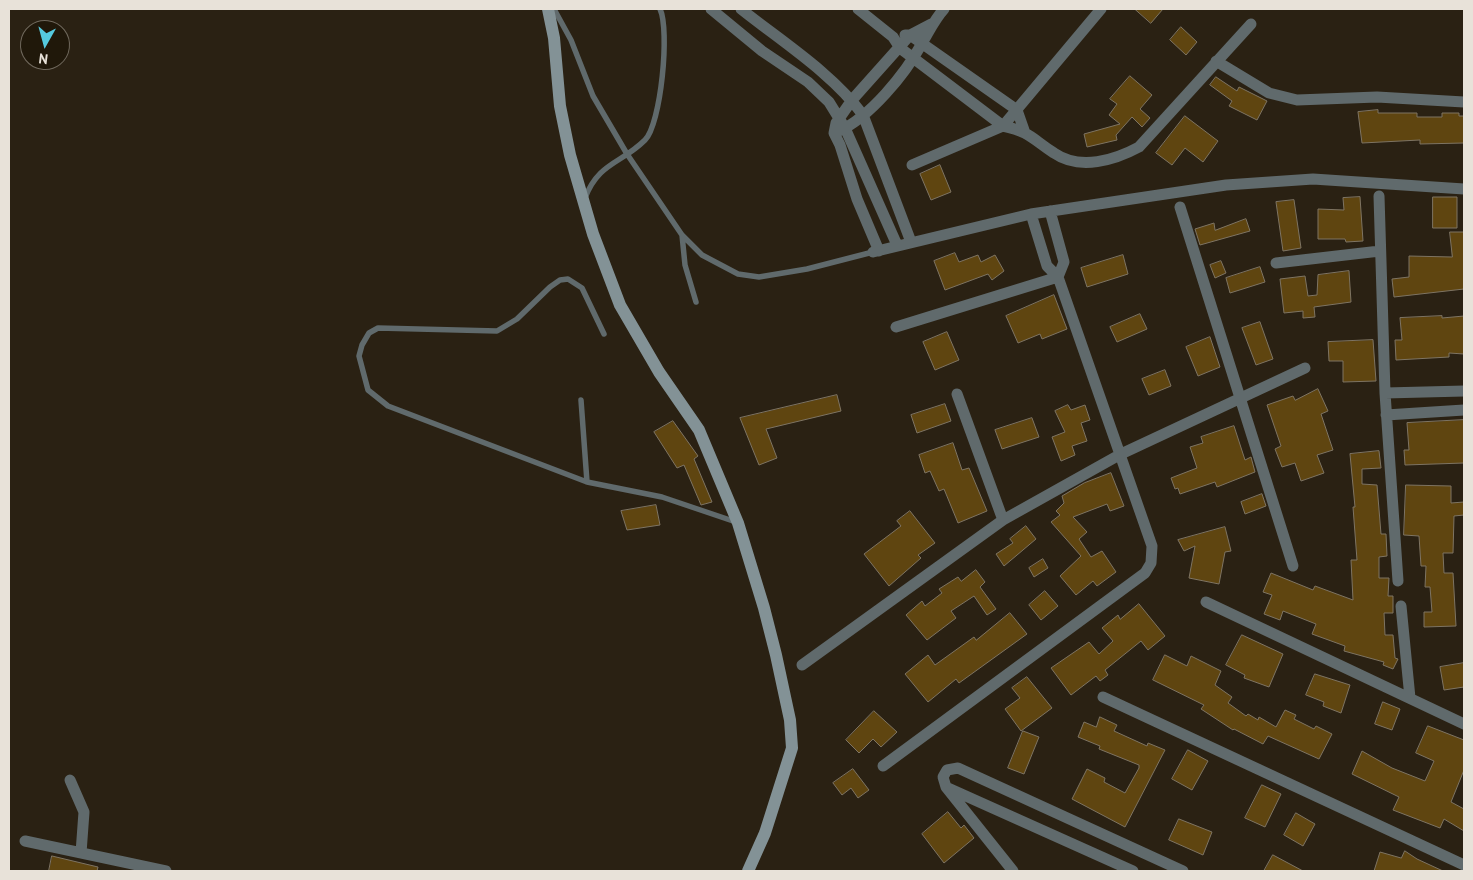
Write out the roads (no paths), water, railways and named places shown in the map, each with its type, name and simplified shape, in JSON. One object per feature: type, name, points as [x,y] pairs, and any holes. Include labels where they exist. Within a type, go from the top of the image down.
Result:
[{"type":"main road","points":[[548,9],[554,38],[560,106],[583,203],[620,305],[659,372],[699,430],[738,523],[764,608],[793,734],[786,774],[765,833],[748,871]]},
{"type":"street","points":[[711,9],[762,51],[808,82],[829,102],[845,128],[872,193],[897,245]]},
{"type":"street","points":[[742,9],[852,100],[863,115],[911,242]]},
{"type":"street","points":[[858,9],[893,37],[900,48],[1003,126],[1024,130],[1056,155],[1076,162],[1095,162],[1120,157],[1139,147],[1251,24]]},
{"type":"street","points":[[834,133],[845,128],[863,115],[900,78],[922,44],[931,24],[944,9]]},
{"type":"street","points":[[912,165],[1003,126],[1101,9]]},
{"type":"street","points":[[893,37],[910,35],[931,24]]},
{"type":"street","points":[[910,35],[1017,110],[1024,130]]},
{"type":"street","points":[[910,35],[852,100],[839,117],[834,133],[840,144],[876,252],[897,245],[1031,214],[1226,185],[1313,179],[1464,189]]},
{"type":"street","points":[[1216,61],[1270,93],[1297,100],[1377,97],[1464,102]]},
{"type":"street","points":[[858,199],[889,188]]},
{"type":"street","points":[[1379,196],[1386,415],[1398,581]]},
{"type":"street","points":[[1180,207],[1238,398],[1292,566]]},
{"type":"street","points":[[1050,211],[1064,262],[1058,278]]},
{"type":"street","points":[[883,766],[1145,574],[1151,563],[1152,546],[1121,454],[1058,278],[1047,266],[1031,214]]},
{"type":"street","points":[[1276,264],[1380,252]]},
{"type":"street","points":[[896,328],[1058,278]]},
{"type":"street","points":[[802,665],[1003,520],[1121,454],[1305,368]]},
{"type":"street","points":[[1385,393],[1464,391]]},
{"type":"street","points":[[957,394],[1003,520]]},
{"type":"street","points":[[1386,415],[1464,410]]},
{"type":"street","points":[[1206,602],[1464,724]]},
{"type":"street","points":[[1401,606],[1410,698]]},
{"type":"street","points":[[1103,697],[1464,865]]},
{"type":"street","points":[[1013,871],[946,787],[943,777],[947,770],[958,768],[1182,871]]},
{"type":"street","points":[[70,780],[84,812],[81,853]]},
{"type":"street","points":[[946,787],[1133,871]]},
{"type":"street","points":[[25,842],[166,871]]},
{"type":"lane","points":[[554,9],[571,40],[593,96],[627,154],[682,235],[702,255],[721,267],[738,274],[759,277],[807,269],[876,252]]},
{"type":"lane","points":[[583,203],[590,185],[600,173],[645,140],[652,130],[664,65],[664,41],[660,9]]},
{"type":"lane","points":[[682,235],[685,265],[696,302]]},
{"type":"lane","points":[[604,334],[582,288],[568,279],[560,280],[550,287],[513,322],[497,331],[378,328],[369,333],[362,345],[359,356],[368,390],[388,406],[587,482],[662,498],[738,523]]},
{"type":"lane","points":[[581,400],[587,482]]}]
